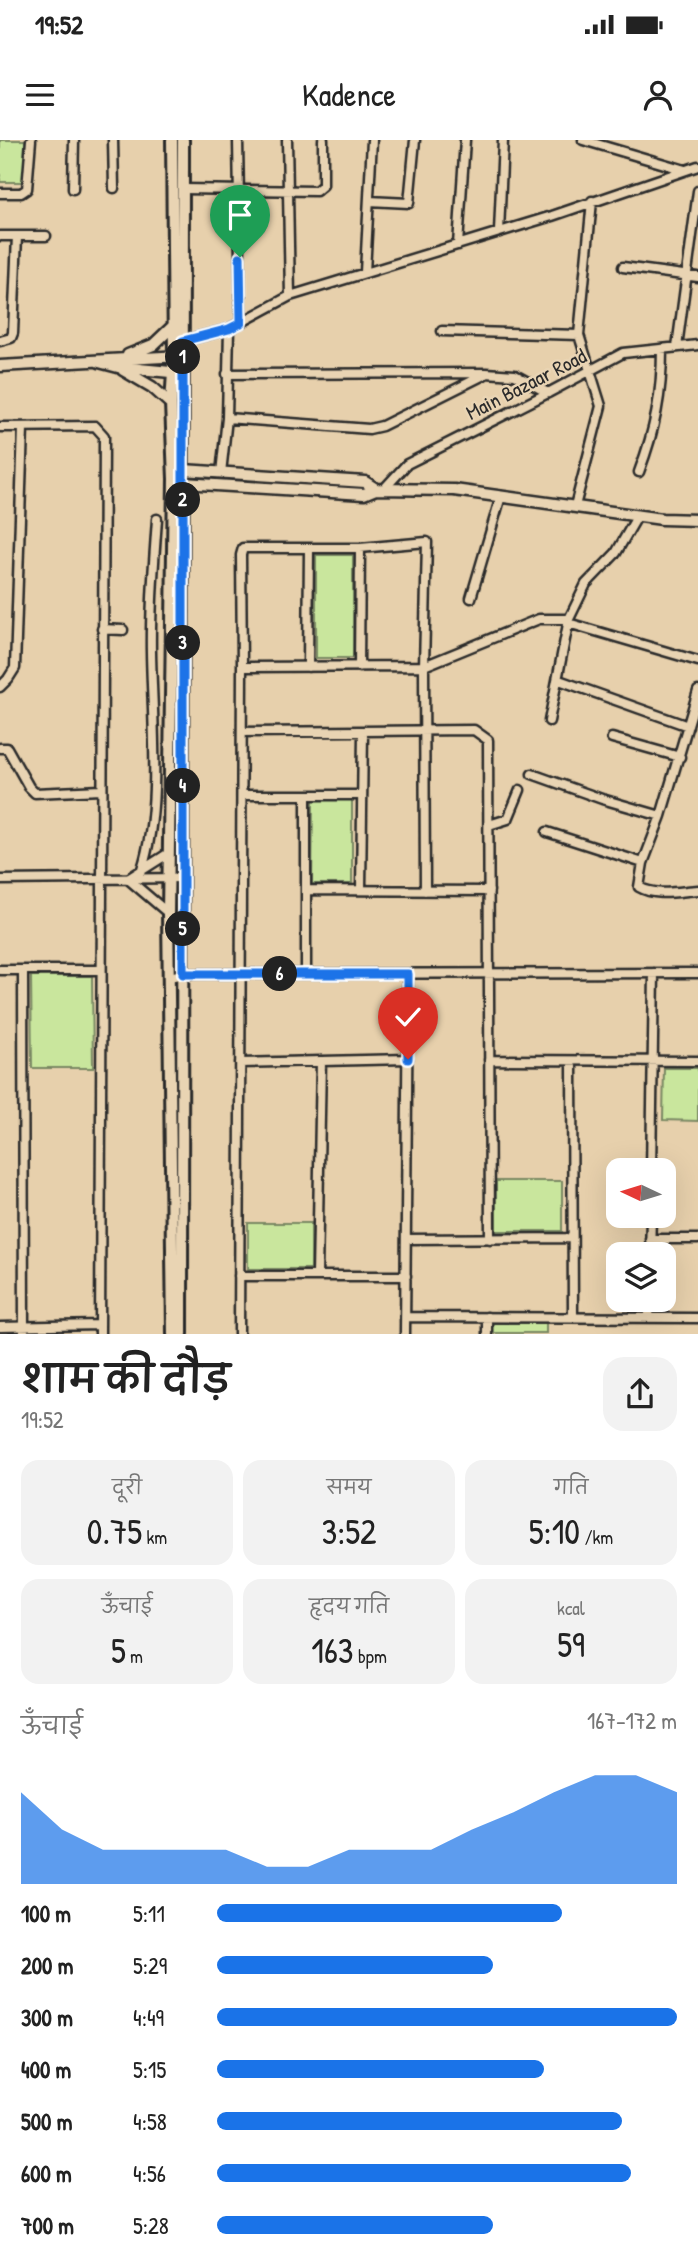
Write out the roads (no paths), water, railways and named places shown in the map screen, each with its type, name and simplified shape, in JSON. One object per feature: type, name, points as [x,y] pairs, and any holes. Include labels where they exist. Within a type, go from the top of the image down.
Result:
[{"type":"main road","points":[[172,140],[173,326],[178,356],[180,477],[182,1334]]},
{"type":"main road","points":[[178,356],[183,341],[183,140]]},
{"type":"main road","points":[[173,1334],[168,913],[180,477],[171,404],[177,373]]},
{"type":"street","points":[[0,193],[21,193],[27,189],[31,140]]},
{"type":"street","points":[[73,189],[74,140]]},
{"type":"street","points":[[113,140],[114,188]]},
{"type":"street","points":[[238,140],[241,323]]},
{"type":"street","points":[[287,140],[290,296]]},
{"type":"street","points":[[183,190],[316,191],[323,185],[323,140]]},
{"type":"street","points":[[365,272],[372,140]]},
{"type":"street","points":[[369,201],[409,203],[415,140]]},
{"type":"street","points":[[458,245],[465,140]]},
{"type":"street","points":[[499,232],[503,140]]},
{"type":"street","points":[[583,140],[685,170]]},
{"type":"street","points":[[183,341],[229,329],[290,296],[499,232],[698,166]]},
{"type":"street","points":[[677,347],[698,191]]},
{"type":"street","points":[[575,506],[601,406],[579,335],[592,201]]},
{"type":"street","points":[[0,236],[46,236]]},
{"type":"street","points":[[0,341],[11,338],[13,333],[17,236]]},
{"type":"street","points":[[623,267],[698,277]]},
{"type":"street","points":[[118,363],[153,345],[173,326]]},
{"type":"street","points":[[221,473],[227,418],[229,329]]},
{"type":"street","points":[[442,331],[579,335]]},
{"type":"street","name":"Main Bazaar Road","points":[[380,489],[407,464],[623,353],[698,345]]},
{"type":"street","points":[[639,472],[652,438],[662,385],[662,349]]},
{"type":"street","points":[[118,363],[178,356]]},
{"type":"street","points":[[0,366],[98,362],[177,373]]},
{"type":"street","points":[[118,363],[171,404]]},
{"type":"street","points":[[227,374],[486,373],[515,375],[548,393]]},
{"type":"street","points":[[227,418],[369,429],[382,426],[486,373]]},
{"type":"street","points":[[0,427],[95,426],[104,436],[100,1329],[24,1330],[0,1327]]},
{"type":"street","points":[[0,687],[15,668],[23,428]]},
{"type":"street","points":[[180,477],[221,473],[365,482],[380,489]]},
{"type":"street","points":[[180,477],[363,494],[380,489],[454,490],[662,519],[698,520]]},
{"type":"street","points":[[471,598],[501,496]]},
{"type":"street","points":[[549,721],[559,680],[568,621],[586,584],[616,553],[638,515]]},
{"type":"street","points":[[142,869],[149,848],[151,829],[153,772],[150,629],[157,519]]},
{"type":"street","points":[[239,1334],[243,548],[360,548],[427,542],[424,666],[425,891]]},
{"type":"street","points":[[308,667],[309,548]]},
{"type":"street","points":[[359,667],[360,548]]},
{"type":"street","points":[[243,667],[424,666],[538,619],[568,621],[698,661]]},
{"type":"street","points":[[102,629],[123,630]]},
{"type":"street","points":[[559,680],[688,726]]},
{"type":"street","points":[[698,691],[680,757],[643,863],[639,887],[646,891],[698,890]]},
{"type":"street","points":[[242,732],[474,730],[488,740],[490,1239]]},
{"type":"street","points":[[361,890],[363,732]]},
{"type":"street","points":[[612,738],[680,757]]},
{"type":"street","points":[[0,748],[7,748],[35,793],[101,790]]},
{"type":"street","points":[[532,774],[602,799],[661,816]]},
{"type":"street","points":[[489,825],[508,820],[520,790]]},
{"type":"street","points":[[242,795],[362,795]]},
{"type":"street","points":[[306,795],[306,974]]},
{"type":"street","points":[[547,832],[643,863]]},
{"type":"street","points":[[128,878],[169,853]]},
{"type":"street","points":[[128,878],[168,913]]},
{"type":"street","points":[[0,880],[183,878]]},
{"type":"street","points":[[306,890],[489,891]]},
{"type":"street","points":[[0,970],[101,970]]},
{"type":"street","points":[[23,970],[24,1330]]},
{"type":"street","points":[[651,1158],[654,973]]},
{"type":"street","points":[[169,976],[698,973]]},
{"type":"street","points":[[405,1334],[408,974]]},
{"type":"street","points":[[240,1063],[408,1059]]},
{"type":"street","points":[[489,1060],[698,1061]]},
{"type":"street","points":[[317,1276],[321,1061]]},
{"type":"street","points":[[572,1061],[573,1317]]},
{"type":"street","points":[[650,1228],[650,1239],[698,1239]]},
{"type":"street","points":[[406,1240],[572,1238]]},
{"type":"street","points":[[239,1276],[406,1276]]},
{"type":"street","points":[[649,1312],[649,1318]]},
{"type":"street","points":[[406,1317],[698,1318]]},
{"type":"street","points":[[487,1317],[487,1334]]}]
